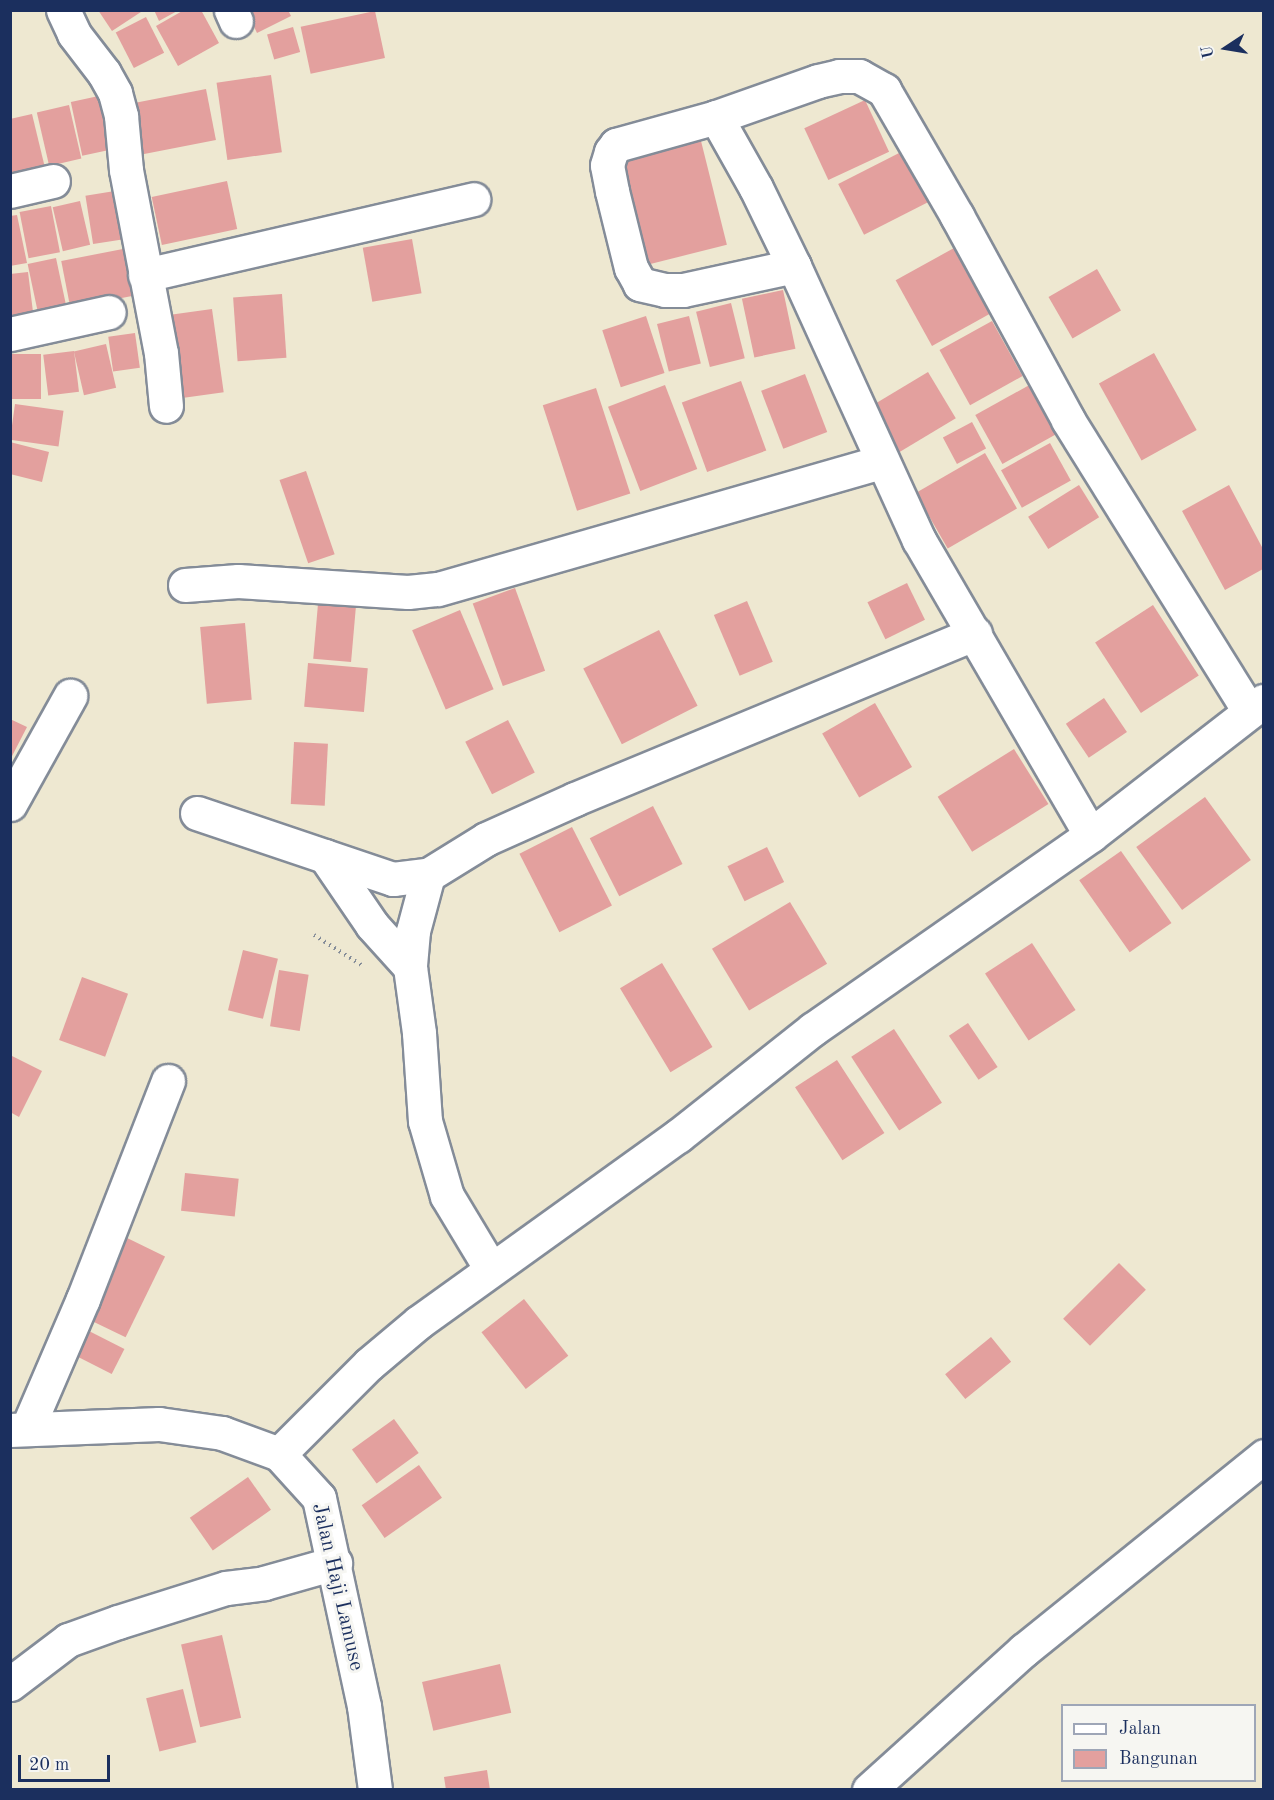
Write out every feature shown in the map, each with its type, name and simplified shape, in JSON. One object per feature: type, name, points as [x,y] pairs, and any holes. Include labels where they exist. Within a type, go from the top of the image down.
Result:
[{"type":"street","points":[[63,10],[74,34],[104,73],[115,93],[145,275],[161,352],[166,406]]},
{"type":"street","points":[[279,1454],[369,1364],[419,1322],[678,1137],[813,1029],[1091,836],[1195,757],[1256,706],[1068,420],[957,216],[884,90],[859,76],[840,76],[818,81],[716,117],[616,146],[610,152],[608,165],[632,268],[640,284],[682,290],[794,266]]},
{"type":"street","points":[[716,117],[756,188],[794,266],[919,540],[1091,836]]},
{"type":"street","points":[[10,192],[53,182]]},
{"type":"street","points":[[145,275],[473,199]]},
{"type":"street","points":[[10,334],[109,312]]},
{"type":"street","points":[[185,585],[238,581],[408,592],[438,589],[882,462]]},
{"type":"street","points":[[196,813],[393,879],[428,875],[486,839],[575,799],[975,633]]},
{"type":"street","points":[[10,804],[70,696]]},
{"type":"street","points":[[325,856],[372,925],[410,967]]},
{"type":"street","points":[[428,875],[413,931],[410,967],[419,1033],[425,1121],[447,1196],[491,1269]]},
{"type":"street","points":[[19,1429],[83,1299],[168,1081]]},
{"type":"street","name":"Jalan Haji Lamuse","points":[[19,1429],[159,1424],[222,1433],[279,1454],[319,1498],[335,1563],[364,1706],[375,1790]]},
{"type":"street","points":[[868,1790],[1024,1650],[1263,1456]]},
{"type":"street","points":[[10,1684],[68,1640],[226,1588],[264,1583],[335,1563]]},
{"type":"path","points":[[314,935],[363,966],[370,974]]},
{"type":"building","points":[[98,10],[144,10],[112,31]]},
{"type":"building","points":[[154,10],[179,10],[159,21]]},
{"type":"building","points":[[184,10],[201,10],[219,43],[178,66],[156,26]]},
{"type":"building","points":[[246,10],[288,10],[291,16],[257,33]]},
{"type":"building","points":[[375,11],[385,58],[311,74],[301,27]]},
{"type":"building","points":[[146,17],[164,53],[134,68],[116,32]]},
{"type":"building","points":[[293,27],[300,52],[274,59],[267,34]]},
{"type":"building","points":[[271,75],[282,152],[227,160],[217,83]]},
{"type":"building","points":[[206,89],[216,140],[140,155],[130,104]]},
{"type":"building","points":[[108,94],[119,148],[82,156],[71,102]]},
{"type":"building","points":[[865,100],[889,152],[828,180],[804,128]]},
{"type":"building","points":[[69,105],[81,159],[49,166],[37,112]]},
{"type":"building","points":[[32,114],[46,172],[13,179],[10,167],[10,119]]},
{"type":"building","points":[[701,141],[727,245],[644,265],[619,162]]},
{"type":"building","points":[[905,150],[931,201],[864,235],[838,184]]},
{"type":"building","points":[[227,181],[237,229],[162,245],[152,197]]},
{"type":"building","points":[[121,190],[129,238],[93,244],[85,196]]},
{"type":"building","points":[[80,201],[90,245],[63,251],[53,207]]},
{"type":"building","points":[[51,206],[60,252],[29,258],[20,212]]},
{"type":"building","points":[[17,215],[27,263],[10,266],[10,216]]},
{"type":"building","points":[[412,239],[422,293],[372,302],[363,248]]},
{"type":"building","points":[[963,243],[999,309],[932,346],[896,280]]},
{"type":"building","points":[[128,248],[137,295],[70,308],[61,261]]},
{"type":"building","points":[[56,258],[67,309],[38,315],[28,264]]},
{"type":"building","points":[[1097,269],[1121,311],[1073,339],[1049,297]]},
{"type":"building","points":[[28,272],[33,312],[10,316],[10,274]]},
{"type":"building","points":[[783,290],[795,349],[754,357],[742,299]]},
{"type":"building","points":[[282,294],[286,358],[238,361],[233,297]]},
{"type":"building","points":[[731,303],[745,358],[710,367],[696,312]]},
{"type":"building","points":[[212,309],[224,392],[184,398],[172,315]]},
{"type":"building","points":[[646,316],[665,373],[621,387],[602,330]]},
{"type":"building","points":[[689,316],[701,364],[669,372],[657,324]]},
{"type":"building","points":[[992,321],[1023,376],[970,405],[940,350]]},
{"type":"building","points":[[135,333],[140,368],[113,371],[108,337]]},
{"type":"building","points":[[106,344],[116,388],[84,395],[74,351]]},
{"type":"building","points":[[74,351],[79,392],[48,395],[43,355]]},
{"type":"building","points":[[1154,353],[1197,430],[1142,461],[1099,384]]},
{"type":"building","points":[[10,354],[41,354],[41,399],[10,399]]},
{"type":"building","points":[[928,372],[956,418],[898,453],[870,407]]},
{"type":"building","points":[[805,374],[827,432],[783,449],[761,391]]},
{"type":"building","points":[[741,381],[766,451],[707,472],[682,403]]},
{"type":"building","points":[[1033,383],[1060,432],[1002,464],[975,415]]},
{"type":"building","points":[[665,385],[697,469],[640,491],[608,407]]},
{"type":"building","points":[[596,388],[630,494],[577,511],[543,405]]},
{"type":"building","points":[[15,404],[64,411],[59,446],[10,440]]},
{"type":"building","points":[[972,422],[986,448],[957,464],[943,437]]},
{"type":"building","points":[[10,442],[49,452],[42,482],[10,474]]},
{"type":"building","points":[[1050,443],[1071,481],[1022,508],[1001,470]]},
{"type":"building","points":[[985,453],[1017,508],[948,548],[916,493]]},
{"type":"building","points":[[306,471],[335,554],[308,563],[280,480]]},
{"type":"building","points":[[1079,485],[1099,517],[1048,549],[1028,517]]},
{"type":"building","points":[[1229,485],[1263,549],[1263,569],[1225,590],[1182,511]]},
{"type":"building","points":[[907,583],[925,620],[885,639],[867,602]]},
{"type":"building","points":[[515,588],[545,671],[503,686],[473,603]]},
{"type":"building","points":[[747,601],[773,662],[740,676],[714,615]]},
{"type":"building","points":[[318,604],[356,607],[351,662],[313,659]]},
{"type":"building","points":[[1153,605],[1199,675],[1141,713],[1095,643]]},
{"type":"building","points":[[460,610],[494,689],[446,709],[412,630]]},
{"type":"building","points":[[245,623],[252,700],[207,704],[200,627]]},
{"type":"building","points":[[659,630],[698,706],[622,744],[583,669]]},
{"type":"building","points":[[308,663],[368,668],[364,712],[304,707]]},
{"type":"building","points":[[1104,698],[1127,732],[1089,758],[1066,724]]},
{"type":"building","points":[[875,703],[912,767],[859,798],[822,734]]},
{"type":"building","points":[[10,719],[27,727],[10,760]]},
{"type":"building","points":[[508,720],[535,773],[492,794],[465,742]]},
{"type":"building","points":[[294,742],[328,744],[325,806],[291,804]]},
{"type":"building","points":[[1014,749],[1048,804],[972,852],[938,797]]},
{"type":"building","points":[[1205,797],[1251,860],[1182,910],[1136,847]]},
{"type":"building","points":[[653,806],[683,864],[619,896],[590,838]]},
{"type":"building","points":[[572,827],[612,905],[559,932],[519,854]]},
{"type":"building","points":[[767,847],[784,882],[745,901],[727,866]]},
{"type":"building","points":[[1121,851],[1171,923],[1130,952],[1079,880]]},
{"type":"building","points":[[790,902],[827,964],[749,1011],[712,949]]},
{"type":"building","points":[[1032,943],[1076,1010],[1029,1041],[985,973]]},
{"type":"building","points":[[243,950],[278,959],[263,1019],[228,1010]]},
{"type":"building","points":[[662,963],[712,1047],[670,1072],[620,988]]},
{"type":"building","points":[[279,970],[309,975],[300,1031],[270,1026]]},
{"type":"building","points":[[82,977],[128,994],[105,1057],[59,1040]]},
{"type":"building","points":[[968,1023],[998,1067],[979,1080],[949,1036]]},
{"type":"building","points":[[894,1029],[942,1103],[899,1131],[851,1057]]},
{"type":"building","points":[[10,1055],[42,1071],[19,1117],[10,1112]]},
{"type":"building","points":[[837,1060],[884,1133],[842,1160],[795,1087]]},
{"type":"building","points":[[185,1173],[239,1179],[235,1216],[181,1211]]},
{"type":"building","points":[[121,1235],[165,1256],[126,1337],[82,1316]]},
{"type":"building","points":[[1119,1263],[1146,1290],[1090,1346],[1063,1319]]},
{"type":"building","points":[[524,1299],[568,1356],[526,1389],[481,1332]]},
{"type":"building","points":[[87,1330],[124,1349],[112,1374],[74,1355]]},
{"type":"building","points":[[991,1337],[1011,1362],[965,1399],[945,1374]]},
{"type":"building","points":[[394,1419],[419,1453],[377,1484],[352,1450]]},
{"type":"building","points":[[419,1465],[442,1498],[385,1538],[362,1505]]},
{"type":"building","points":[[248,1477],[271,1510],[213,1550],[190,1518]]},
{"type":"building","points":[[222,1635],[241,1718],[200,1727],[181,1644]]},
{"type":"building","points":[[500,1664],[511,1713],[433,1731],[422,1682]]},
{"type":"building","points":[[183,1689],[196,1742],[159,1752],[146,1698]]},
{"type":"building","points":[[487,1770],[490,1790],[446,1790],[444,1777]]}]
